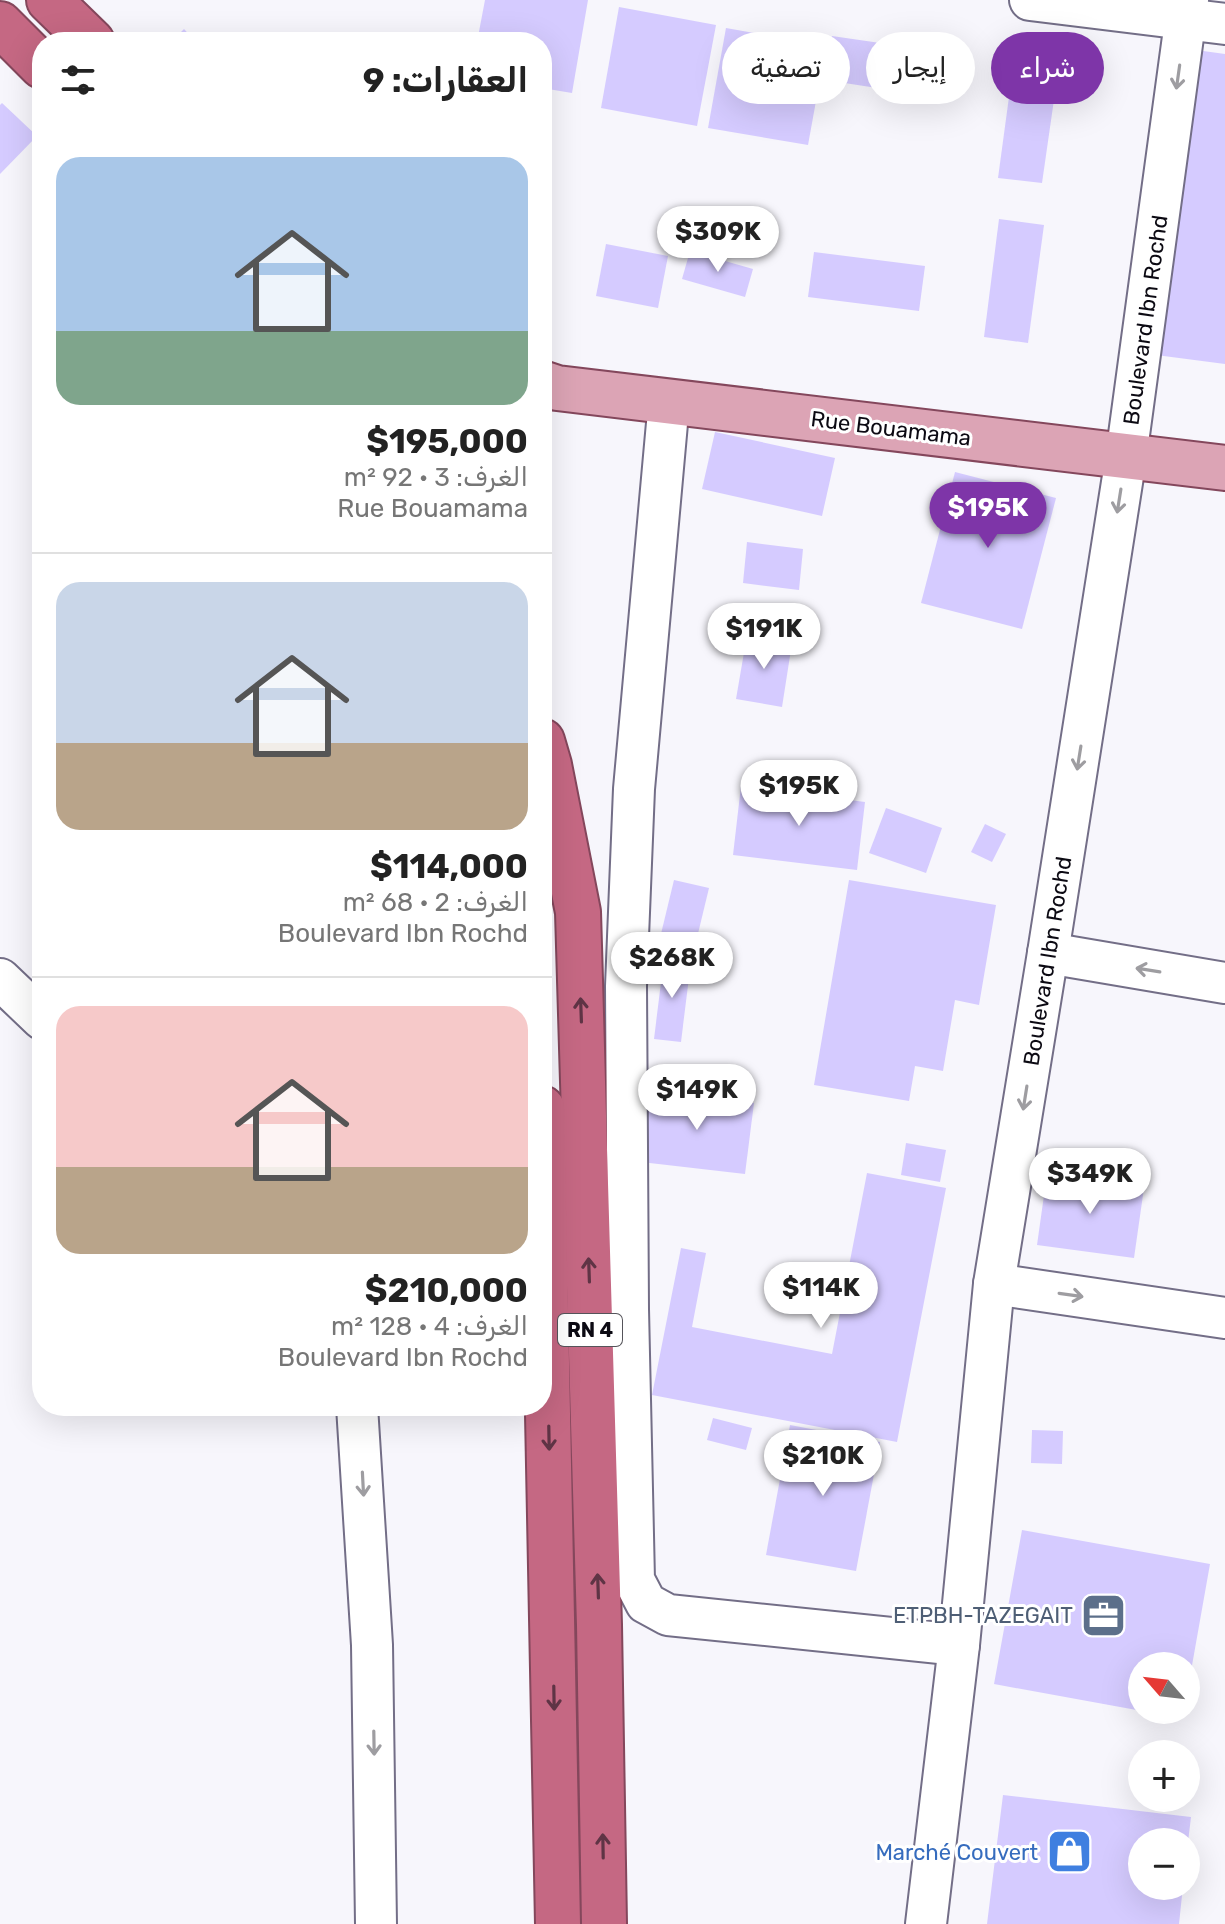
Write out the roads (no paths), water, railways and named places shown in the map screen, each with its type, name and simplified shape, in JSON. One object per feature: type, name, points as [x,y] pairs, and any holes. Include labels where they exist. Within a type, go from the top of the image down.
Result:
[{"type":"highway","points":[[49,0],[82,32]]},
{"type":"highway","points":[[0,24],[32,56]]},
{"type":"highway","name":"RN 4","points":[[552,780],[578,912],[598,1593],[604,1924]]},
{"type":"highway","name":"RN 4","points":[[548,1416],[558,1924]]},
{"type":"main road","name":"Rue Bouamama","points":[[552,388],[1225,468]]},
{"type":"street","points":[[1030,0],[1187,10],[1225,24]]},
{"type":"street","name":"Boulevard Ibn Rochd","points":[[926,1924],[959,1645],[994,1284],[1126,457],[1187,10]]},
{"type":"street","points":[[669,401],[634,789],[626,986],[634,1580],[646,1603],[668,1615],[959,1645]]},
{"type":"street","points":[[1048,953],[1225,983]]},
{"type":"street","points":[[0,979],[32,1009]]},
{"type":"street","points":[[994,1284],[1225,1318]]},
{"type":"street","points":[[358,1416],[372,1645],[376,1924]]},
{"type":"place","name":"ETPBH-TAZEGAIT","points":[[1104,1615]]},
{"type":"place","name":"Marché Couvert","points":[[1069,1852]]}]
